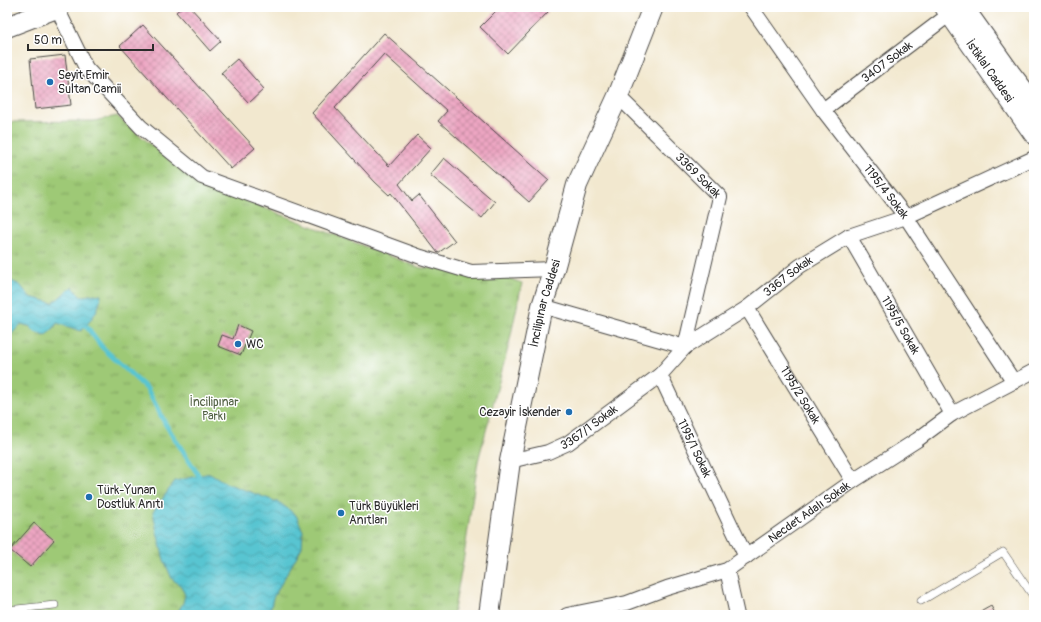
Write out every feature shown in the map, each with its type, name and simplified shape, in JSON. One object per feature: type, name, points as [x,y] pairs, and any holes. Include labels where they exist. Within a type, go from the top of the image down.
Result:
[{"type":"main road","points":[[7,27],[58,7]]},
{"type":"main road","name":"İncilipınar Caddesi","points":[[490,615],[510,460],[542,306],[578,186],[618,96],[653,7]]},
{"type":"main road","points":[[953,9],[1010,73],[1034,104]]},
{"type":"main road","name":"İstiklal Caddesi","points":[[953,9],[1034,134]]},
{"type":"street","points":[[58,7],[86,68],[141,127],[202,177],[421,257],[471,272],[554,269]]},
{"type":"street","name":"1195/4 Sokak","points":[[752,7],[823,110],[906,217],[1014,382]]},
{"type":"street","name":"3407 Sokak","points":[[823,110],[953,9]]},
{"type":"street","name":"3369 Sokak","points":[[618,96],[720,197],[685,346]]},
{"type":"street","name":"3367 Sokak","points":[[685,346],[747,308],[800,266],[849,236],[906,217],[1034,158]]},
{"type":"street","name":"1195/5 Sokak","points":[[849,236],[952,414]]},
{"type":"street","points":[[542,306],[685,346],[660,375]]},
{"type":"street","name":"1195/2 Sokak","points":[[747,308],[853,481]]},
{"type":"street","name":"Necdet Adalı Sokak","points":[[567,615],[627,603],[667,588],[727,570],[853,481],[917,440],[952,414],[1034,371]]},
{"type":"street","name":"3367/1 Sokak","points":[[510,460],[548,452],[568,442],[660,375]]},
{"type":"street","name":"1195/1 Sokak","points":[[660,375],[746,556]]},
{"type":"street","points":[[727,570],[737,615]]},
{"type":"lane","points":[[921,601],[1003,552],[1034,596]]},
{"type":"lane","points":[[7,610],[55,605]]},
{"type":"green space","name":"İncilipınar Parkı","points":[[117,116],[194,181],[421,268],[484,270],[522,283],[509,344],[478,461],[464,556],[453,615],[8,615],[7,122],[94,121]]},
{"type":"water","points":[[7,279],[20,285],[30,297],[53,303],[73,287],[81,297],[94,294],[101,295],[99,305],[88,323],[81,331],[57,323],[45,336],[35,332],[29,326],[21,324],[9,337],[7,337]]},
{"type":"water","points":[[210,473],[226,483],[280,503],[296,515],[303,531],[302,547],[273,598],[270,615],[176,615],[183,603],[185,595],[181,586],[172,579],[164,560],[153,512],[175,481]]},
{"type":"building","points":[[182,7],[190,7],[221,41],[210,51],[176,12]]},
{"type":"building","points":[[500,7],[543,7],[548,12],[508,54],[480,27]]},
{"type":"building","points":[[143,25],[255,148],[231,169],[120,46]]},
{"type":"building","points":[[384,33],[549,180],[529,202],[438,121],[447,111],[384,54],[335,108],[389,166],[417,135],[431,148],[399,184],[412,201],[419,195],[455,241],[438,253],[391,193],[389,195],[375,182],[312,113]]},
{"type":"building","name":"Seyit Emir Sultan Camii","points":[[65,55],[71,105],[35,109],[30,59]]},
{"type":"building","points":[[237,59],[264,89],[249,103],[221,73]]},
{"type":"building","points":[[444,158],[495,202],[482,218],[430,175]]},
{"type":"building","name":"WC","points":[[238,325],[251,331],[241,355],[218,346],[222,335],[233,339]]},
{"type":"building","points":[[34,523],[54,540],[30,567],[10,550]]},
{"type":"building","points":[[991,606],[996,615],[975,615]]},
{"type":"waterway","points":[[87,327],[102,347],[147,389],[166,425],[199,476]]},
{"type":"place","name":"Seyit Emir Sultan Camii","points":[[50,82]]},
{"type":"place","name":"WC","points":[[238,344]]},
{"type":"place","name":"Cezayir İskender","points":[[569,412]]},
{"type":"place","name":"Türk-Yunan Dostluk Anıtı","points":[[89,497]]},
{"type":"place","name":"Türk Büyükleri Anıtları","points":[[341,513]]}]
